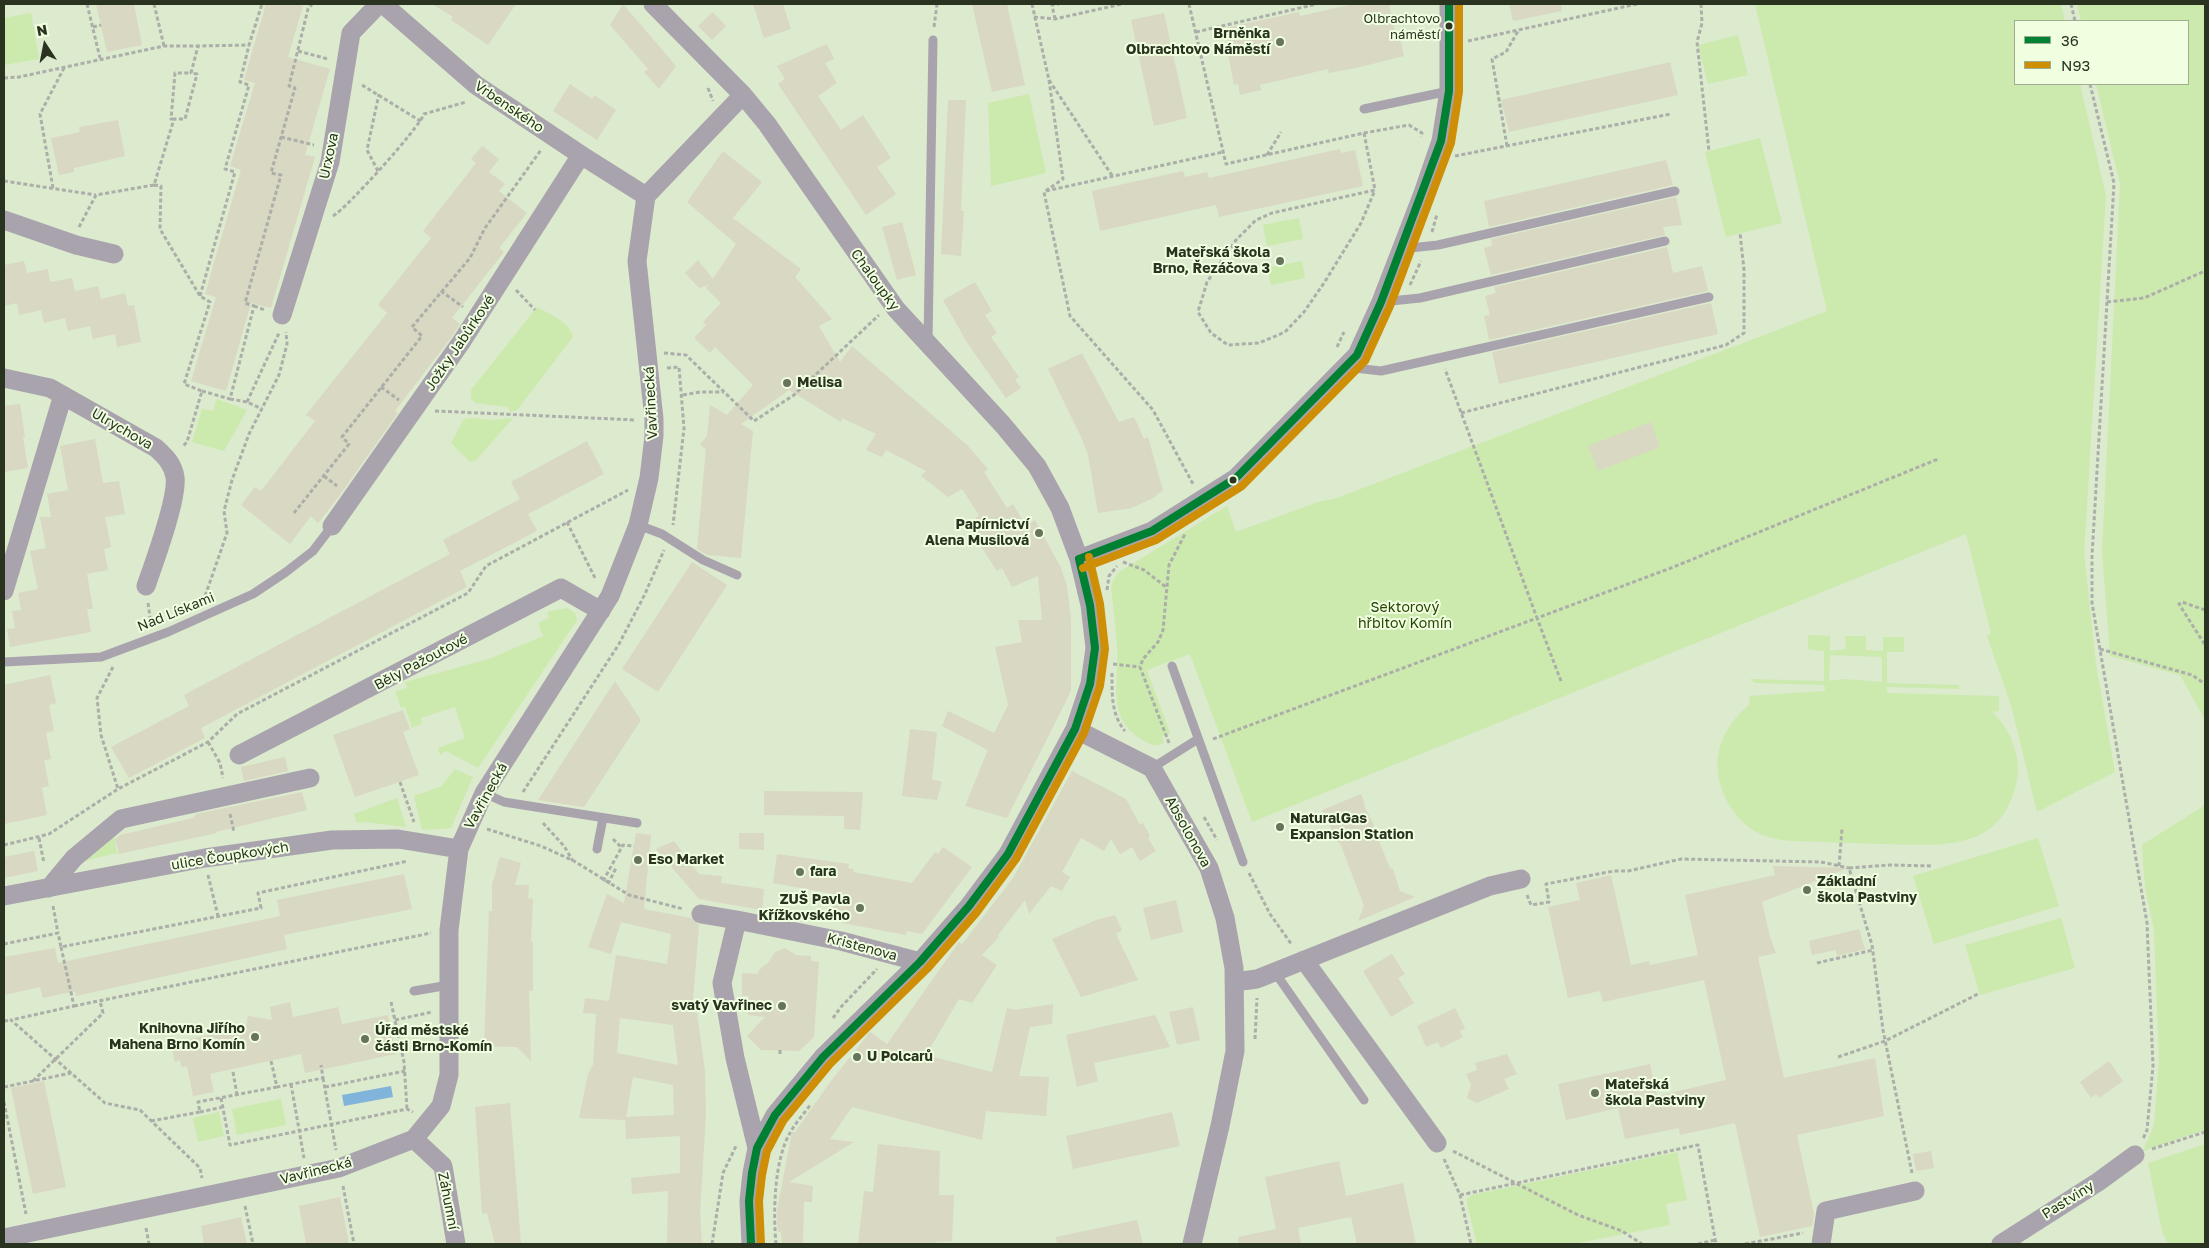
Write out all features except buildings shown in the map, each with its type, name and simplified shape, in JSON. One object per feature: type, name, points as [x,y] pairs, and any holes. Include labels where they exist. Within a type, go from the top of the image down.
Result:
[{"type":"street","name":"Urxova","points":[[283,323],[332,150],[351,33],[379,4]]},
{"type":"street","name":"Vrbenského","points":[[383,4],[476,85],[646,196]]},
{"type":"street","name":"Chaloupky","points":[[653,4],[743,95],[766,124],[896,309],[1037,466],[1060,508],[1079,560],[1090,605],[1095,648],[1090,684],[1075,729],[1008,854],[970,906],[920,962]]},
{"type":"street","points":[[1079,560],[1152,531],[1194,492],[1236,478],[1357,355],[1381,302],[1437,153],[1449,91],[1449,4]]},
{"type":"street","points":[[646,196],[743,95]]},
{"type":"street","name":"Jožky Jabůrkové","points":[[332,526],[478,318],[581,155]]},
{"type":"street","name":"Vavřinecká","points":[[4,1238],[242,1188],[306,1167],[339,1168],[414,1138],[441,1106],[449,1075],[449,930],[458,850],[484,793],[610,596],[638,525],[649,478],[654,436],[648,351],[637,262],[646,196]]},
{"type":"street","points":[[4,220],[76,245],[114,254]]},
{"type":"street","name":"Ulrychova","points":[[4,378],[50,388],[156,448],[167,458],[175,477],[172,505],[146,586]]},
{"type":"street","points":[[4,591],[63,395]]},
{"type":"street","name":"Běly Pažoutové","points":[[239,755],[561,588],[601,611]]},
{"type":"street","points":[[1075,729],[1158,764]]},
{"type":"street","name":"Absolonova","points":[[1158,764],[1209,868],[1225,918],[1234,968],[1234,1050],[1220,1126],[1192,1244]]},
{"type":"street","points":[[50,888],[74,858],[121,819],[310,778]]},
{"type":"street","name":"ulice Čoupkových","points":[[4,896],[205,858],[332,840],[398,839],[458,850]]},
{"type":"street","points":[[1234,982],[1257,979],[1490,886],[1521,879]]},
{"type":"street","name":"Kristenova","points":[[701,914],[841,941],[920,962]]},
{"type":"street","name":"Kristenova","points":[[738,920],[722,984],[735,1058],[757,1148]]},
{"type":"street","points":[[1304,960],[1437,1143]]},
{"type":"street","name":"Kristenova","points":[[751,1244],[749,1201],[752,1173],[757,1148],[775,1115],[823,1057],[920,962]]},
{"type":"street","name":"Záhumní","points":[[414,1138],[443,1166],[456,1244]]},
{"type":"street","name":"Pastviny","points":[[2001,1244],[2098,1182],[2135,1155]]},
{"type":"street","points":[[1822,1236],[1826,1211],[1915,1191]]},
{"type":"lane","points":[[928,344],[933,40]]},
{"type":"lane","points":[[1364,110],[1449,91]]},
{"type":"lane","points":[[1401,249],[1438,245],[1675,191]]},
{"type":"lane","points":[[1381,302],[1420,298],[1666,241]]},
{"type":"lane","points":[[1346,366],[1381,371],[1709,298]]},
{"type":"lane","points":[[638,525],[662,534],[703,560],[737,575]]},
{"type":"lane","name":"Nad Lískami","points":[[4,662],[101,657],[198,619],[253,594],[286,572],[313,551],[332,526]]},
{"type":"lane","points":[[1172,666],[1243,862]]},
{"type":"lane","points":[[1158,764],[1199,741]]},
{"type":"lane","points":[[484,793],[504,802],[637,823]]},
{"type":"lane","points":[[597,849],[604,818]]},
{"type":"lane","points":[[1274,971],[1364,1100]]},
{"type":"lane","points":[[414,992],[449,985]]},
{"type":"path","points":[[87,4],[100,58]]},
{"type":"path","points":[[154,4],[164,46]]},
{"type":"path","points":[[200,296],[235,172],[225,169],[249,86],[240,82],[262,4]]},
{"type":"path","points":[[230,398],[254,306],[246,303],[281,176],[271,173],[294,88],[289,86],[308,9],[312,4]]},
{"type":"path","points":[[933,40],[937,4]]},
{"type":"path","points":[[1032,4],[1048,80],[1063,179],[1044,192]]},
{"type":"path","points":[[1055,19],[1052,5],[1060,4]]},
{"type":"path","points":[[1034,17],[1055,19],[1122,4]]},
{"type":"path","points":[[1189,4],[1226,164],[1364,133],[1409,125],[1422,133],[1420,141]]},
{"type":"path","points":[[1196,32],[1317,4]]},
{"type":"path","points":[[1468,41],[1637,4]]},
{"type":"path","points":[[1701,4],[1702,23],[1697,42],[1709,151]]},
{"type":"path","points":[[2071,4],[2075,20]]},
{"type":"path","points":[[92,26],[101,24]]},
{"type":"path","points":[[1507,146],[1492,59],[1506,52],[1518,30]]},
{"type":"path","points":[[4,78],[19,77],[100,58],[164,46],[249,45]]},
{"type":"path","points":[[191,73],[198,46]]},
{"type":"path","points":[[298,51],[345,69],[422,122]]},
{"type":"path","points":[[53,188],[40,114],[65,66]]},
{"type":"path","points":[[175,73],[198,74],[184,119],[174,118],[171,119],[175,73]]},
{"type":"path","points":[[1048,80],[1113,177]]},
{"type":"path","points":[[2090,85],[2114,183],[2092,556],[2092,603],[2147,923],[2153,1066],[2147,1130],[2135,1155]]},
{"type":"path","points":[[378,171],[367,150],[379,94]]},
{"type":"path","points":[[309,231],[337,214],[422,122],[424,114],[469,101]]},
{"type":"path","points":[[707,108],[714,102]]},
{"type":"path","points":[[1455,156],[1671,114]]},
{"type":"path","points":[[154,185],[174,118]]},
{"type":"path","points":[[1267,155],[1281,132]]},
{"type":"path","points":[[1364,133],[1374,190],[1361,223],[1304,312],[1285,332],[1259,343],[1228,345],[1211,333],[1198,312],[1207,282],[1236,240],[1256,220],[1272,213],[1374,190]]},
{"type":"path","points":[[281,137],[332,150]]},
{"type":"path","points":[[294,513],[349,444],[342,437],[422,336],[412,327],[470,258],[485,228],[546,143]]},
{"type":"path","points":[[1044,192],[1223,152]]},
{"type":"path","points":[[4,181],[96,195],[154,185],[161,186],[160,229],[200,296],[210,302],[184,384],[202,391],[247,402],[262,409]]},
{"type":"path","points":[[1044,192],[1070,316],[1153,410],[1194,492]]},
{"type":"path","points":[[76,245],[80,223],[96,195]]},
{"type":"path","points":[[1462,413],[1726,344],[1738,337],[1744,333],[1744,270],[1740,233]]},
{"type":"path","points":[[2107,302],[2144,298],[2205,271]]},
{"type":"path","points":[[504,277],[535,310]]},
{"type":"path","points":[[441,291],[478,318]]},
{"type":"path","points":[[648,351],[686,355],[754,421],[794,395],[883,311]]},
{"type":"path","points":[[247,402],[283,323]]},
{"type":"path","points":[[198,619],[227,533],[224,511],[232,480],[249,434],[279,375],[287,344],[283,323]]},
{"type":"path","points":[[1336,347],[1345,331]]},
{"type":"path","points":[[1442,358],[1561,681]]},
{"type":"path","points":[[167,458],[187,442],[202,391]]},
{"type":"path","points":[[682,394],[724,392]]},
{"type":"path","points":[[414,410],[639,420],[638,429]]},
{"type":"path","points":[[1199,741],[1671,568],[1938,459]]},
{"type":"path","points":[[1194,492],[1201,480]]},
{"type":"path","points":[[4,845],[49,834],[118,789],[208,742],[237,714],[468,593],[486,566],[633,488],[631,495]]},
{"type":"path","points":[[567,522],[598,585],[601,579]]},
{"type":"path","points":[[1158,764],[1154,751],[1170,743],[1140,667],[1142,659],[1158,642],[1163,630],[1168,565],[1186,531]]},
{"type":"path","points":[[1106,594],[1110,576],[1118,564],[1131,557]]},
{"type":"path","points":[[1122,562],[1144,570],[1166,587]]},
{"type":"path","points":[[146,586],[152,637]]},
{"type":"path","points":[[2205,610],[2182,602],[2179,604],[2205,645]]},
{"type":"path","points":[[118,789],[101,736],[97,698],[123,648]]},
{"type":"path","points":[[2100,649],[2192,675],[2205,684]]},
{"type":"path","points":[[1113,657],[1114,710],[1119,724],[1129,737]]},
{"type":"path","points":[[1112,664],[1140,667]]},
{"type":"path","points":[[208,742],[220,763]]},
{"type":"path","points":[[400,782],[416,830]]},
{"type":"path","points":[[527,806],[564,846],[574,861]]},
{"type":"path","points":[[230,812],[234,832]]},
{"type":"path","points":[[470,824],[541,846],[574,861],[603,881],[629,895],[701,914]]},
{"type":"path","points":[[1839,866],[1842,829]]},
{"type":"path","points":[[61,947],[261,908],[258,893],[420,859],[431,845]]},
{"type":"path","points":[[603,881],[622,845],[634,846]]},
{"type":"path","points":[[205,858],[218,916]]},
{"type":"path","points":[[1521,879],[1531,905],[1549,902],[1546,884],[1614,870],[1628,871],[1681,859],[1821,862],[1849,868],[1890,865],[1934,866]]},
{"type":"path","points":[[1243,862],[1270,914],[1304,960]]},
{"type":"path","points":[[608,884],[616,868]]},
{"type":"path","points":[[1849,868],[1873,950],[1885,1041],[1915,1191]]},
{"type":"path","points":[[50,888],[74,1006]]},
{"type":"path","points":[[4,1021],[449,930]]},
{"type":"path","points":[[4,944],[58,933]]},
{"type":"path","points":[[1817,963],[1873,950]]},
{"type":"path","points":[[831,1020],[880,966],[894,955]]},
{"type":"path","points":[[1838,1057],[1885,1041],[1978,994]]},
{"type":"path","points":[[33,1081],[103,1013],[100,1001]]},
{"type":"path","points":[[391,1002],[405,1071],[407,1109]]},
{"type":"path","points":[[395,1020],[449,1009]]},
{"type":"path","points":[[11,1020],[105,1103],[140,1110],[200,1168],[206,1196]]},
{"type":"path","points":[[780,1050],[780,1055]]},
{"type":"path","points":[[271,1061],[277,1088]]},
{"type":"path","points":[[321,1065],[334,1135]]},
{"type":"path","points":[[325,1087],[405,1071]]},
{"type":"path","points":[[233,1072],[237,1095]]},
{"type":"path","points":[[4,1087],[71,1073]]},
{"type":"path","points":[[200,1112],[198,1102],[324,1078]]},
{"type":"path","points":[[291,1084],[306,1167]]},
{"type":"path","points":[[221,1098],[230,1145],[407,1109],[430,1119]]},
{"type":"path","points":[[4,1102],[30,1232]]},
{"type":"path","points":[[776,1244],[773,1220],[777,1172],[789,1133],[812,1103]]},
{"type":"path","points":[[151,1121],[223,1107]]},
{"type":"path","points":[[712,1244],[723,1173],[750,1117]]},
{"type":"path","points":[[2135,1155],[2205,1132]]},
{"type":"path","points":[[1437,1143],[1578,1215],[1622,1231],[1642,1244]]},
{"type":"path","points":[[1437,1143],[1460,1195],[1471,1244]]},
{"type":"path","points":[[1460,1195],[1698,1145],[1715,1242],[1698,1244]]},
{"type":"path","points":[[328,1153],[344,1149]]},
{"type":"path","points":[[306,1167],[312,1157]]},
{"type":"path","points":[[339,1168],[354,1244]]},
{"type":"path","points":[[242,1188],[253,1244]]},
{"type":"path","points":[[1745,1244],[1822,1236]]},
{"type":"green space","name":"Sektorový hřbitov Komín","points":[[1755,4],[2061,4],[2065,20],[2014,20],[2014,85],[2080,85],[2106,196],[2084,553],[2096,664],[2115,772],[2037,812],[2012,709],[1987,636],[1991,633],[1966,534],[1252,822],[1190,654],[1147,670],[1170,733],[1162,736],[1164,743],[1153,745],[1143,740],[1123,722],[1117,699],[1117,646],[1111,588],[1113,580],[1119,572],[1227,506],[1236,532],[1318,502],[1337,498],[1827,311]]},
{"type":"green space","points":[[2077,4],[2205,4],[2205,720],[2180,675],[2110,656],[2102,552],[2120,184],[2096,85],[2189,85],[2189,20],[2081,20]]},
{"type":"green space","points":[[31,13],[39,59],[4,65],[4,18]]},
{"type":"green space","points":[[1738,35],[1748,75],[1708,84],[1698,45]]},
{"type":"green space","points":[[1029,94],[1046,173],[991,186],[988,103]]},
{"type":"green space","points":[[1760,138],[1782,223],[1726,237],[1705,152]]},
{"type":"green space","points":[[1299,218],[1303,239],[1267,246],[1263,225]]},
{"type":"green space","points":[[1302,261],[1305,278],[1271,285],[1267,268]]},
{"type":"green space","points":[[537,307],[568,327],[573,337],[517,410],[510,412],[508,407],[476,403],[471,399],[471,390]]},
{"type":"green space","points":[[217,399],[247,410],[224,451],[192,442],[202,409],[213,411]]},
{"type":"green space","points":[[513,418],[476,460],[470,462],[451,443],[464,419],[493,420]]},
{"type":"green space","points":[[567,608],[575,613],[577,620],[478,768],[446,751],[440,755],[438,748],[465,738],[455,707],[421,718],[422,724],[412,728],[405,707],[401,708],[395,691],[407,688],[405,682],[489,659],[543,636],[538,623],[549,618],[547,612]]},
{"type":"green space","points":[[1808,635],[1830,636],[1830,651],[1846,649],[1845,636],[1866,636],[1866,650],[1883,651],[1883,637],[1904,637],[1904,652],[1887,652],[1887,683],[1960,685],[1958,689],[1887,687],[1887,693],[1999,696],[1999,711],[1992,712],[2004,726],[2013,744],[2018,763],[2018,772],[2009,805],[1997,822],[1983,833],[1965,840],[1946,844],[1925,845],[1791,841],[1768,837],[1755,831],[1743,822],[1725,798],[1720,784],[1718,755],[1722,741],[1733,721],[1750,704],[1749,696],[1825,691],[1824,685],[1755,683],[1750,679],[1824,681],[1824,651],[1808,649]],"holes":[[[1830,655],[1882,657],[1882,682],[1844,679],[1829,681]]]},
{"type":"green space","points":[[455,769],[473,777],[451,828],[422,830],[414,796],[442,786]]},
{"type":"green space","points":[[397,798],[406,827],[365,822],[357,823],[354,814]]},
{"type":"green space","points":[[2205,805],[2205,1130],[2143,1151],[2154,1125],[2159,1061],[2154,930],[2145,887],[2142,845]]},
{"type":"green space","points":[[114,836],[117,853],[80,862]]},
{"type":"green space","points":[[2038,838],[2059,906],[1934,944],[1913,876]]},
{"type":"green space","points":[[2061,918],[2075,968],[1980,995],[1965,945]]},
{"type":"green space","points":[[281,1099],[286,1125],[237,1135],[232,1109]]},
{"type":"green space","points":[[219,1112],[224,1136],[198,1142],[193,1118]]},
{"type":"green space","points":[[2205,1144],[2205,1244],[2168,1244],[2162,1231],[2148,1163]]},
{"type":"green space","points":[[1677,1152],[1687,1200],[1666,1204],[1670,1225],[1573,1244],[1477,1244],[1467,1204],[1467,1199],[1472,1195]]},
{"type":"water","points":[[391,1086],[393,1097],[344,1106],[342,1095]]},
{"type":"transit line","name":"36","points":[[1079,559],[1152,531],[1236,478],[1357,355],[1381,302],[1441,141],[1449,91],[1449,4]]},
{"type":"transit line","name":"N93","points":[[1083,568],[1156,540],[1242,486],[1365,361],[1390,306],[1451,143],[1459,92],[1459,4]]},
{"type":"transit line","name":"N93","points":[[761,1244],[759,1201],[762,1175],[767,1151],[783,1121],[830,1064],[927,969],[977,912],[1016,859],[1084,733],[1100,686],[1105,649],[1100,604],[1089,557]]},
{"type":"transit line","name":"36","points":[[751,1244],[749,1201],[752,1173],[757,1148],[775,1115],[823,1057],[920,962],[969,906],[1008,854],[1075,729],[1090,684],[1095,648],[1090,605],[1079,559]]},
{"type":"place","name":"Olbrachtovo náměstí","points":[[1449,26]]},
{"type":"place","name":"Brněnka Olbrachtovo Náměstí","points":[[1280,42]]},
{"type":"place","name":"Mateřská škola Brno, Řezáčova 3","points":[[1280,261]]},
{"type":"place","name":"Melisa","points":[[787,383]]},
{"type":"place","name":"Papírnictví Alena Musilová","points":[[1039,533]]},
{"type":"place","name":"NaturalGas Expansion Station","points":[[1280,827]]},
{"type":"place","name":"Eso Market","points":[[638,860]]},
{"type":"place","name":"fara","points":[[800,872]]},
{"type":"place","name":"Základní škola Pastviny","points":[[1807,890]]},
{"type":"place","name":"ZUŠ Pavla Křížkovského","points":[[860,908]]},
{"type":"place","name":"svatý Vavřinec","points":[[782,1006]]},
{"type":"place","name":"Knihovna Jiřího Mahena Brno Komín","points":[[255,1037]]},
{"type":"place","name":"Úřad městské části Brno-Komín","points":[[365,1039]]},
{"type":"place","name":"U Polcarů","points":[[857,1057]]},
{"type":"place","name":"Mateřská škola Pastviny","points":[[1595,1093]]}]
